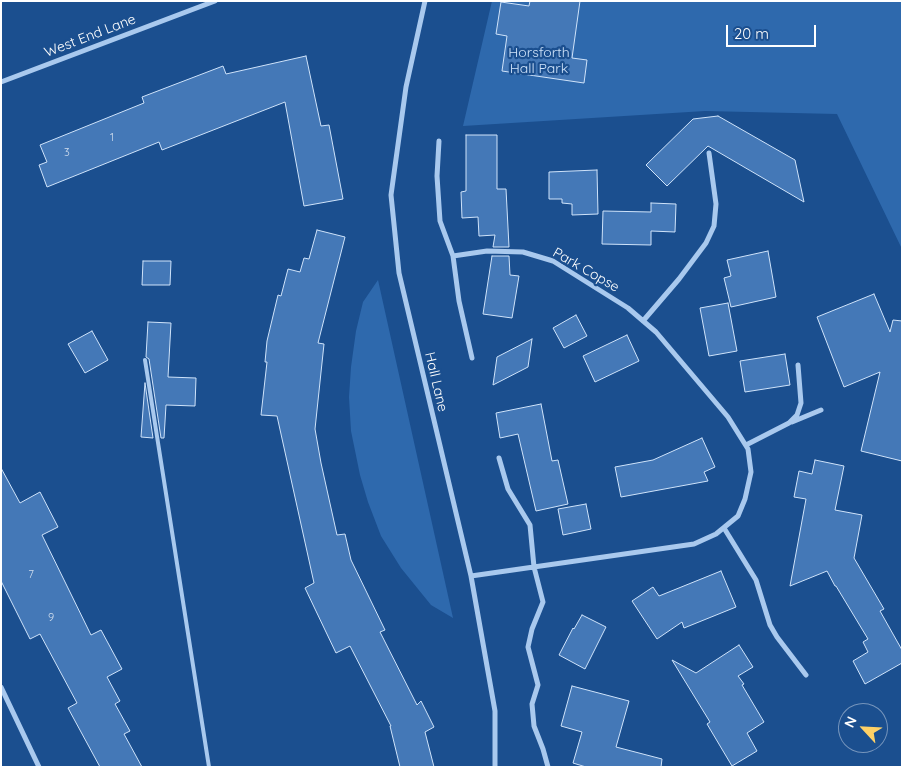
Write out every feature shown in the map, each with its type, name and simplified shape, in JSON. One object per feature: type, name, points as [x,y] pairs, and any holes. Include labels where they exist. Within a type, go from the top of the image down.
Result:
[{"type":"street","name":"West End Lane","points":[[1,82],[215,1]]},
{"type":"street","name":"Hall Lane","points":[[425,1],[406,87],[391,194],[399,273],[470,576],[495,710],[495,767]]},
{"type":"street","points":[[439,141],[437,176],[440,221],[453,256],[472,358]]},
{"type":"street","points":[[643,320],[679,279],[706,243],[714,226],[716,204],[709,153]]},
{"type":"street","name":"Park Copse","points":[[453,256],[487,251],[523,252],[553,261],[628,308],[656,332],[728,417],[748,449],[751,472],[746,499],[738,516],[716,534],[694,544],[470,576]]},
{"type":"street","points":[[789,423],[797,415],[802,403],[798,364]]},
{"type":"street","points":[[746,445],[789,423],[822,410]]},
{"type":"street","points":[[500,458],[508,489],[530,525],[534,567],[542,602],[532,629],[528,647],[538,685],[532,704],[534,726],[544,749],[548,767]]},
{"type":"street","points":[[724,528],[756,580],[770,625],[806,675]]},
{"type":"street","points":[[1,687],[39,767]]},
{"type":"lane","points":[[145,360],[208,767]]},
{"type":"green space","name":"Horsforth Hall Park","points":[[492,1],[902,1],[902,249],[837,114],[705,111],[463,126]]},
{"type":"green space","points":[[378,280],[453,618],[431,605],[401,568],[381,536],[360,475],[351,431],[349,397],[351,367],[356,331],[363,302]]},
{"type":"building","points":[[530,1],[580,1],[572,58],[587,60],[584,83],[502,71],[507,36],[496,34],[501,2],[529,6]]},
{"type":"building","points":[[306,56],[321,126],[329,125],[343,199],[304,206],[285,102],[162,150],[159,142],[47,187],[39,165],[47,162],[40,145],[144,103],[142,97],[223,66],[226,74]]},
{"type":"building","points":[[718,116],[795,160],[804,202],[708,146],[667,186],[646,165],[693,119]]},
{"type":"building","points":[[466,135],[497,135],[497,189],[506,189],[509,247],[493,247],[495,235],[479,236],[478,217],[462,218],[461,192],[466,191]]},
{"type":"building","points":[[597,170],[598,214],[572,215],[572,204],[562,203],[562,199],[549,199],[549,172]]},
{"type":"building","points":[[651,203],[676,204],[675,232],[651,231],[651,245],[602,244],[603,211],[651,212]]},
{"type":"building","points":[[317,230],[345,237],[318,343],[324,344],[315,429],[321,463],[337,535],[345,534],[351,560],[385,630],[380,632],[417,705],[421,701],[434,727],[425,732],[434,767],[400,767],[391,726],[350,646],[336,653],[305,588],[314,583],[277,416],[261,415],[267,362],[265,362],[267,341],[278,295],[281,296],[288,269],[300,272],[304,258],[309,259]]},
{"type":"building","points":[[768,251],[776,297],[731,307],[724,278],[731,276],[727,260]]},
{"type":"building","points":[[492,256],[509,256],[510,275],[519,276],[512,318],[483,314]]},
{"type":"building","points":[[143,261],[171,261],[170,285],[142,285]]},
{"type":"building","points":[[874,294],[890,332],[893,320],[902,321],[902,461],[861,451],[880,372],[844,387],[817,317]]},
{"type":"building","points":[[728,303],[737,351],[709,356],[700,308]]},
{"type":"building","points":[[576,315],[587,336],[564,348],[553,328]]},
{"type":"building","points":[[148,322],[171,323],[168,377],[196,378],[195,406],[166,405],[164,438],[161,438],[149,359],[146,357]]},
{"type":"building","points":[[92,331],[108,360],[85,373],[68,344]]},
{"type":"building","points":[[627,335],[639,361],[595,382],[583,356]]},
{"type":"building","points":[[532,339],[528,367],[493,385],[497,357]]},
{"type":"building","points":[[785,354],[790,385],[745,392],[740,361]]},
{"type":"building","points":[[145,383],[153,438],[141,437]]},
{"type":"building","points":[[541,404],[552,461],[558,460],[568,504],[536,511],[518,434],[500,438],[496,413]]},
{"type":"building","points":[[702,438],[715,467],[704,472],[708,481],[621,497],[615,467],[653,460]]},
{"type":"building","points":[[815,460],[844,466],[835,510],[862,515],[854,558],[884,609],[880,611],[902,650],[902,663],[865,684],[853,661],[868,652],[863,642],[868,639],[827,571],[790,586],[806,499],[794,497],[799,471],[812,474]]},
{"type":"building","points":[[1,468],[20,503],[40,492],[58,527],[42,535],[91,635],[101,630],[122,669],[107,677],[120,701],[115,704],[130,731],[124,734],[142,767],[100,767],[68,708],[77,703],[40,634],[30,639],[1,581]]},
{"type":"building","points":[[586,504],[591,529],[563,535],[558,509]]},
{"type":"building","points":[[721,571],[736,607],[684,628],[682,622],[657,639],[632,601],[653,587],[659,596]]},
{"type":"building","points":[[582,615],[606,627],[585,669],[559,655]]},
{"type":"building","points":[[739,645],[753,667],[738,676],[764,722],[747,733],[757,751],[732,766],[707,724],[710,722],[672,660],[696,673]]},
{"type":"building","points":[[572,686],[629,701],[616,747],[662,759],[661,767],[586,767],[573,763],[582,732],[561,726]]}]
